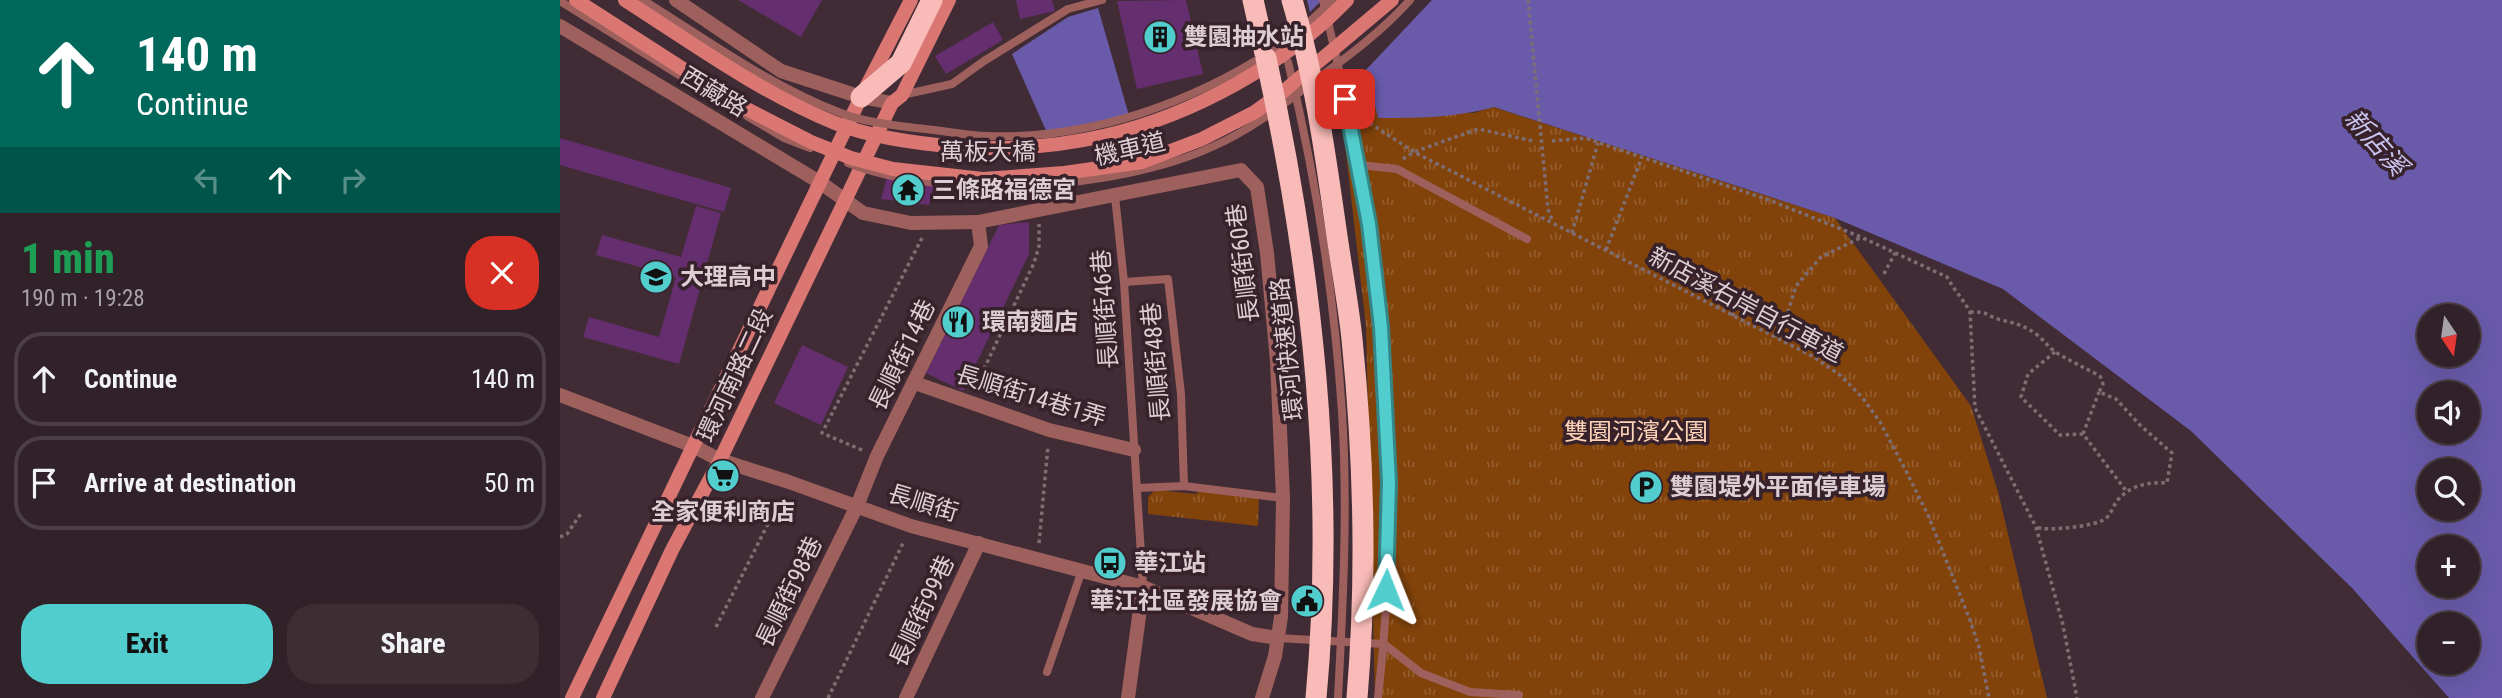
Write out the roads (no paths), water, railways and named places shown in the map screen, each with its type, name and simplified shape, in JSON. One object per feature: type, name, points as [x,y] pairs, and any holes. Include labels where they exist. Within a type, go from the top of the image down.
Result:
[{"type":"highway","points":[[862,97],[901,64],[932,0]]},
{"type":"highway","name":"環河快速道路","points":[[1253,0],[1284,140],[1301,239],[1313,333],[1322,438],[1324,539],[1316,698]]},
{"type":"highway","points":[[1292,0],[1322,131],[1352,338],[1362,528],[1363,627],[1357,698]]},
{"type":"street","name":"萬板大橋","points":[[576,0],[740,105],[811,142],[851,158],[893,169],[983,179],[1064,173],[1142,162],[1202,139],[1255,112],[1392,0]]},
{"type":"street","name":"萬板大橋","points":[[625,0],[759,85],[836,124],[906,142],[990,149],[1044,147],[1095,139],[1153,123],[1201,104],[1291,52],[1347,0]]},
{"type":"street","points":[[676,0],[781,71],[862,97],[897,99]]},
{"type":"street","name":"環河南路二段","points":[[570,698],[911,0]]},
{"type":"street","name":"環河南路二段","points":[[604,698],[672,550],[720,460],[843,200],[949,0]]},
{"type":"street","name":"西藏路","points":[[560,26],[821,183],[843,200]]},
{"type":"street","name":"長順街60巷","points":[[843,200],[863,214],[911,223],[978,222],[1241,170],[1257,187],[1267,253],[1277,361],[1283,498],[1281,617],[1262,698]]},
{"type":"street","name":"長順街14巷","points":[[858,506],[877,456],[981,246],[978,222]]},
{"type":"street","name":"長順街14巷1弄","points":[[915,383],[1049,430],[1134,450]]},
{"type":"street","name":"長順街","points":[[560,395],[693,446],[720,460],[911,526],[1143,587],[1252,634],[1278,638]]},
{"type":"street","name":"長順街98巷","points":[[762,698],[858,506]]},
{"type":"street","name":"長順街99巷","points":[[911,696],[979,543]]},
{"type":"street","points":[[1128,698],[1143,587]]},
{"type":"street","points":[[560,694],[570,698]]},
{"type":"lane","name":"機車道","points":[[643,0],[765,76],[842,114],[910,127],[987,136],[1042,135],[1093,125],[1150,111],[1195,94],[1283,44],[1333,0]]},
{"type":"lane","points":[[897,99],[952,84],[1068,9],[1102,0]]},
{"type":"lane","points":[[1323,0],[1360,165],[1381,327],[1389,482],[1384,645],[1378,698]]},
{"type":"lane","name":"機車道","points":[[560,1],[784,138],[873,173],[978,187],[1059,183],[1143,171],[1213,147],[1259,122],[1363,44],[1393,19],[1410,0]]},
{"type":"lane","points":[[1288,62],[1306,133],[1324,245],[1342,415],[1344,523],[1338,698]]},
{"type":"lane","points":[[1360,165],[1396,169],[1527,239]]},
{"type":"lane","name":"長順街46巷","points":[[1115,196],[1124,282],[1143,587]]},
{"type":"lane","name":"長順街48巷","points":[[1124,282],[1168,279],[1181,394],[1184,486]]},
{"type":"lane","points":[[1137,488],[1184,486],[1283,498]]},
{"type":"lane","points":[[1047,672],[1082,570]]},
{"type":"lane","points":[[1278,638],[1384,645],[1421,673],[1470,692],[1519,695]]},
{"type":"water","name":"新店溪","points":[[1307,0],[2502,0],[2502,698],[2449,698],[2429,675],[2480,675],[2480,612],[2417,612],[2417,662],[2352,588],[2191,431],[2003,289],[1835,218],[1494,107],[1450,115],[1378,118],[1375,105],[1334,111]]},
{"type":"water","points":[[1098,8],[1130,119],[1048,135],[1012,54],[1068,17]]},
{"type":"place","name":"雙園抽水站","points":[[1160,37]]},
{"type":"place","name":"三條路福德宮","points":[[908,190]]},
{"type":"place","name":"大理高中","points":[[656,277]]},
{"type":"place","name":"環南麵店","points":[[958,322]]},
{"type":"place","name":"全家便利商店","points":[[723,476]]},
{"type":"place","name":"雙園堤外平面停車場","points":[[1646,487]]},
{"type":"place","name":"華江站","points":[[1110,563]]},
{"type":"place","name":"華江社區發展協會","points":[[1307,601]]},
{"type":"park label","name":"雙園河濱公園","points":[[1636,432]]}]
